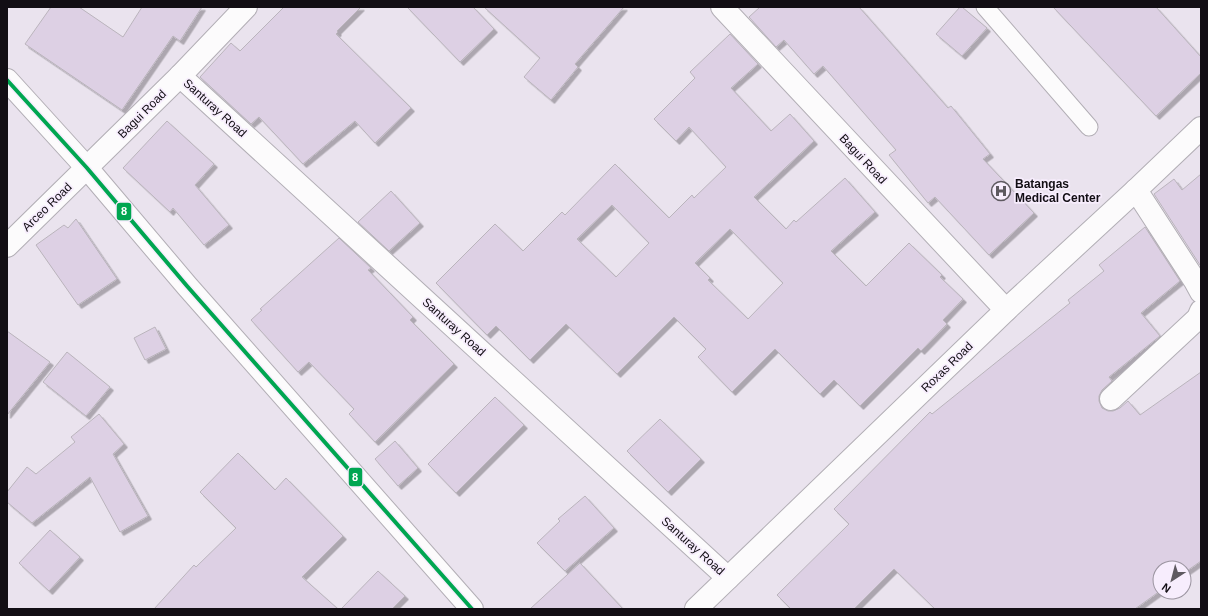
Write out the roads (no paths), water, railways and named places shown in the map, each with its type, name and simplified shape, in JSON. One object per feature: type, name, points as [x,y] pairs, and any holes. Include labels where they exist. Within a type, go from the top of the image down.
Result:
[{"type":"street","name":"Bagui Road","points":[[87,168],[180,76],[246,7]]},
{"type":"street","name":"Bagui Road","points":[[722,7],[1006,310]]},
{"type":"street","name":"Santuray Road","points":[[180,76],[728,578]]},
{"type":"street","points":[[7,80],[87,168],[187,286],[472,609]]},
{"type":"street","name":"Roxas Road","points":[[696,609],[1006,310],[1201,128]]},
{"type":"street","name":"Arceo Road","points":[[7,246],[87,168]]},
{"type":"street","points":[[1136,190],[1201,292]]},
{"type":"street","points":[[1111,399],[1198,318],[1201,311]]},
{"type":"lane","points":[[985,7],[1089,127]]},
{"type":"place","name":"Batangas Medical Center","points":[[1001,191]]}]
